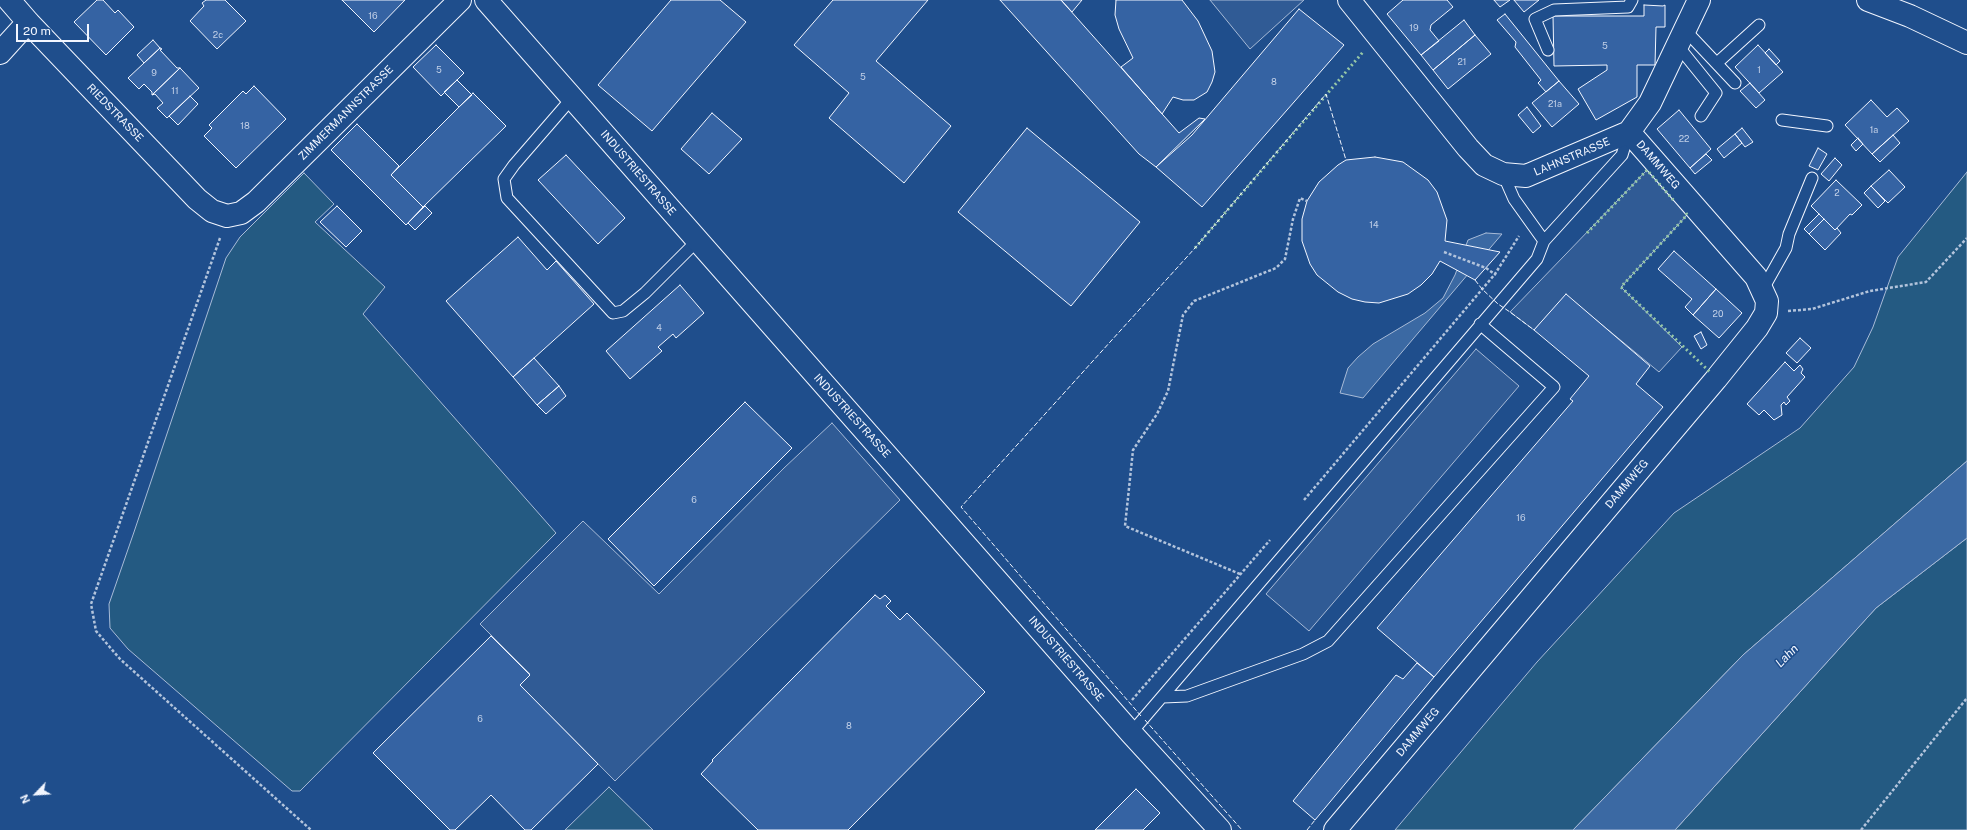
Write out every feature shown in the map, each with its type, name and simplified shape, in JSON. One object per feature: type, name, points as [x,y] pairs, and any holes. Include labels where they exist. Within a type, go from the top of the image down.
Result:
[{"type":"street","name":"RIEDSTRASSE","points":[[9,0],[28,22],[197,199],[212,211],[227,216]]},
{"type":"street","name":"ZIMMERMANNSTRASSE","points":[[227,216],[241,213],[256,202],[460,0]]},
{"type":"street","name":"INDUSTRIESTRASSE","points":[[486,0],[1131,733],[1220,830]]},
{"type":"street","name":"LAHNSTRASSE","points":[[1349,0],[1468,148],[1484,165],[1502,174],[1526,176],[1629,132]]},
{"type":"street","points":[[1629,132],[1650,103],[1698,0]]},
{"type":"street","points":[[1868,0],[1910,16],[1967,43]]},
{"type":"street","points":[[0,53],[28,22]]},
{"type":"street","name":"DAMMWEG","points":[[1335,830],[1716,379],[1757,328],[1766,313],[1767,301],[1763,289],[1756,277],[1629,132]]},
{"type":"lane","points":[[1548,50],[1535,19],[1554,10],[1628,7],[1632,0]]},
{"type":"lane","points":[[1717,63],[1759,25]]},
{"type":"lane","points":[[1681,38],[1717,63],[1735,82]]},
{"type":"lane","points":[[1681,38],[1716,93],[1701,116]]},
{"type":"lane","points":[[572,98],[514,165],[504,179],[507,198],[613,314],[623,311],[645,293],[697,241]]},
{"type":"lane","points":[[1782,120],[1827,126]]},
{"type":"lane","points":[[1131,733],[1537,259],[1544,240],[1622,155],[1629,132]]},
{"type":"lane","points":[[1502,174],[1514,198],[1544,240]]},
{"type":"lane","points":[[1763,289],[1786,248],[1789,234],[1812,178]]},
{"type":"lane","points":[[1163,697],[1187,696],[1303,654],[1328,641],[1554,387],[1480,324]]},
{"type":"path","points":[[1240,574],[1125,526],[1133,450],[1157,414],[1168,391],[1183,315],[1194,301],[1276,268],[1285,259],[1293,219],[1300,198],[1307,201]]},
{"type":"path","points":[[227,216],[91,604],[96,631],[120,659],[311,830]]},
{"type":"path","points":[[1302,502],[1495,274],[1519,237],[1514,231]]},
{"type":"path","points":[[1766,313],[1812,309],[1870,291],[1926,282],[1967,238]]},
{"type":"path","points":[[1444,252],[1486,268]]},
{"type":"path","points":[[1116,716],[1137,695],[1271,539]]},
{"type":"path","points":[[1861,830],[1967,698]]},
{"type":"shaded area","points":[[1210,0],[1304,0],[1250,49]]},
{"type":"shaded area","points":[[1647,170],[1687,215],[1621,287],[1682,347],[1659,372],[1566,295],[1534,330],[1510,312]]},
{"type":"shaded area","points":[[1967,172],[1967,461],[1743,655],[1573,830],[1395,830],[1537,662],[1674,513],[1800,428],[1854,367],[1873,327],[1898,257]]},
{"type":"shaded area","points":[[304,173],[334,204],[315,222],[385,287],[363,314],[556,533],[300,791],[292,791],[128,649],[110,628],[109,604],[226,258],[240,237]]},
{"type":"shaded area","points":[[1476,349],[1519,386],[1309,631],[1266,594]]},
{"type":"shaded area","points":[[832,423],[900,500],[615,781],[520,685],[530,674],[480,624],[583,521],[659,594],[784,468]]},
{"type":"shaded area","points":[[1967,538],[1967,830],[1675,830],[1876,608]]},
{"type":"shaded area","points":[[609,787],[653,830],[565,830]]},
{"type":"water","points":[[1486,233],[1502,234],[1363,398],[1340,393],[1348,368],[1358,357],[1373,344],[1425,313],[1443,298],[1455,275],[1468,240]]},
{"type":"water","name":"Lahn","points":[[1967,461],[1967,538],[1876,608],[1675,830],[1573,830],[1743,655]]},
{"type":"building","points":[[97,0],[103,0],[115,13],[118,10],[134,27],[106,55],[74,22]]},
{"type":"building","points":[[206,0],[225,0],[246,21],[217,49],[190,21],[204,6],[202,3]]},
{"type":"building","points":[[342,0],[405,0],[374,32]]},
{"type":"building","points":[[671,0],[720,0],[746,22],[652,131],[598,85]]},
{"type":"building","points":[[833,0],[928,0],[876,61],[951,126],[904,183],[829,118],[849,93],[794,45]]},
{"type":"building","points":[[1000,0],[1061,0],[1179,133],[1199,118],[1205,119],[1156,167],[1139,154]]},
{"type":"building","points":[[1061,0],[1082,0],[1072,12]]},
{"type":"building","points":[[1116,0],[1182,0],[1198,21],[1212,51],[1215,72],[1207,92],[1194,100],[1183,100],[1173,97],[1162,114],[1121,67],[1133,58],[1119,29],[1115,15]]},
{"type":"building","points":[[1403,0],[1447,0],[1453,7],[1431,25],[1430,30],[1439,41],[1421,55],[1387,14]]},
{"type":"building","points":[[1494,0],[1510,0],[1500,7]]},
{"type":"building","points":[[1514,0],[1539,0],[1524,12]]},
{"type":"building","points":[[1644,5],[1665,5],[1665,27],[1656,27],[1655,65],[1637,65],[1637,97],[1596,120],[1578,89],[1607,70],[1607,65],[1554,66],[1553,16],[1644,16]]},
{"type":"building","points":[[1299,9],[1344,45],[1202,207],[1156,167],[1192,135]]},
{"type":"building","points":[[1505,14],[1559,81],[1546,92],[1538,83],[1541,80],[1515,47],[1516,42],[1497,20]]},
{"type":"building","points":[[1464,20],[1475,35],[1433,70],[1421,55]]},
{"type":"building","points":[[1475,35],[1491,54],[1448,89],[1433,70]]},
{"type":"building","points":[[153,40],[160,48],[144,63],[137,55]]},
{"type":"building","points":[[436,45],[464,73],[441,96],[413,67]]},
{"type":"building","points":[[1758,45],[1783,72],[1759,93],[1735,67]]},
{"type":"building","points":[[160,48],[162,49],[160,50],[177,68],[180,68],[152,95],[152,92],[144,84],[139,89],[128,78]]},
{"type":"building","points":[[1769,49],[1780,61],[1776,65],[1765,53]]},
{"type":"building","points":[[180,68],[199,88],[167,118],[157,108],[163,103],[155,94],[152,95]]},
{"type":"building","points":[[457,80],[472,95],[459,107],[444,92]]},
{"type":"building","points":[[1559,81],[1579,104],[1552,127],[1532,103]]},
{"type":"building","points":[[1750,83],[1765,100],[1756,108],[1740,91]]},
{"type":"building","points":[[254,86],[286,119],[236,168],[204,136],[212,128],[209,125],[243,91],[246,94]]},
{"type":"building","points":[[473,93],[506,126],[423,207],[391,175]]},
{"type":"building","points":[[190,96],[198,104],[178,125],[169,116]]},
{"type":"building","points":[[1871,100],[1887,117],[1897,108],[1909,121],[1872,154],[1845,125]]},
{"type":"building","points":[[1527,107],[1541,126],[1533,133],[1518,115]]},
{"type":"building","points":[[1679,110],[1711,149],[1690,168],[1657,129]]},
{"type":"building","points":[[712,113],[742,139],[709,174],[681,149]]},
{"type":"building","points":[[357,124],[399,166],[391,175],[423,207],[406,225],[331,150]]},
{"type":"building","points":[[1027,128],[1140,222],[1071,306],[958,212]]},
{"type":"building","points":[[1742,128],[1753,142],[1745,147],[1735,134]]},
{"type":"building","points":[[1735,134],[1742,143],[1724,158],[1717,149]]},
{"type":"building","points":[[1893,135],[1900,143],[1880,162],[1872,154]]},
{"type":"building","points":[[1858,138],[1863,144],[1856,151],[1851,145]]},
{"type":"building","points":[[1818,148],[1827,154],[1818,170],[1809,166]]},
{"type":"building","points":[[1706,154],[1712,160],[1695,174],[1690,168]]},
{"type":"building","points":[[566,155],[625,218],[598,244],[538,180]]},
{"type":"building","points":[[1375,157],[1403,162],[1428,180],[1437,192],[1447,220],[1445,241],[1500,252],[1475,280],[1440,261],[1432,274],[1421,285],[1408,294],[1379,303],[1352,299],[1338,292],[1317,275],[1310,264],[1302,241],[1302,219],[1307,201],[1319,182],[1338,165],[1346,160]]},
{"type":"building","points":[[1835,158],[1842,165],[1829,181],[1821,174]]},
{"type":"building","points":[[1889,170],[1905,187],[1888,203],[1871,186]]},
{"type":"building","points":[[1836,180],[1862,205],[1852,215],[1850,214],[1835,230],[1811,206]]},
{"type":"building","points":[[1871,186],[1885,201],[1878,208],[1864,193]]},
{"type":"building","points":[[337,206],[362,231],[346,247],[320,222]]},
{"type":"building","points":[[425,206],[432,213],[415,230],[408,223]]},
{"type":"building","points":[[1819,214],[1824,219],[1809,234],[1804,229]]},
{"type":"building","points":[[1824,219],[1835,230],[1837,228],[1841,233],[1825,250],[1809,234]]},
{"type":"building","points":[[518,237],[547,270],[556,261],[594,304],[513,377],[446,301]]},
{"type":"building","points":[[1674,251],[1716,289],[1693,315],[1685,307],[1692,299],[1658,269]]},
{"type":"building","points":[[680,285],[704,313],[676,338],[673,334],[658,347],[662,351],[630,379],[606,351]]},
{"type":"building","points":[[1716,289],[1742,313],[1719,338],[1693,315]]},
{"type":"building","points":[[1566,294],[1650,366],[1636,384],[1663,407],[1434,677],[1377,628],[1573,401],[1570,399],[1589,376],[1534,330]]},
{"type":"building","points":[[1701,332],[1707,345],[1701,349],[1694,336]]},
{"type":"building","points":[[1800,338],[1811,348],[1797,363],[1786,353]]},
{"type":"building","points":[[534,358],[559,386],[537,405],[513,377]]},
{"type":"building","points":[[1785,362],[1794,371],[1800,365],[1803,369],[1801,373],[1805,377],[1787,397],[1790,401],[1786,405],[1784,402],[1781,405],[1782,415],[1774,420],[1764,410],[1759,415],[1747,404]]},
{"type":"building","points":[[559,386],[566,396],[546,414],[537,405]]},
{"type":"building","points":[[745,402],[792,448],[654,586],[608,539]]},
{"type":"building","points":[[875,595],[880,599],[885,595],[891,601],[886,606],[900,620],[907,613],[985,692],[848,830],[758,830],[701,774],[713,761],[712,760]]},
{"type":"building","points":[[491,636],[530,675],[520,685],[598,764],[531,830],[525,830],[491,795],[455,830],[450,830],[373,753]]},
{"type":"building","points":[[1417,663],[1434,677],[1315,820],[1293,801],[1396,675],[1403,679]]},
{"type":"building","points":[[1136,789],[1160,813],[1143,830],[1095,830]]},
{"type":"hedge","points":[[1195,248],[1363,52]]},
{"type":"hedge","points":[[1587,233],[1647,170],[1675,202]]},
{"type":"hedge","points":[[1686,213],[1687,215],[1621,287],[1711,373]]},
{"type":"fence","points":[[1141,716],[961,507],[1195,248],[1326,94],[1346,160]]},
{"type":"fence","points":[[1475,280],[1498,304],[1534,330]]},
{"type":"fence","points":[[1145,720],[1242,830]]},
{"type":"fence","points":[[1307,830],[1315,820]]}]
